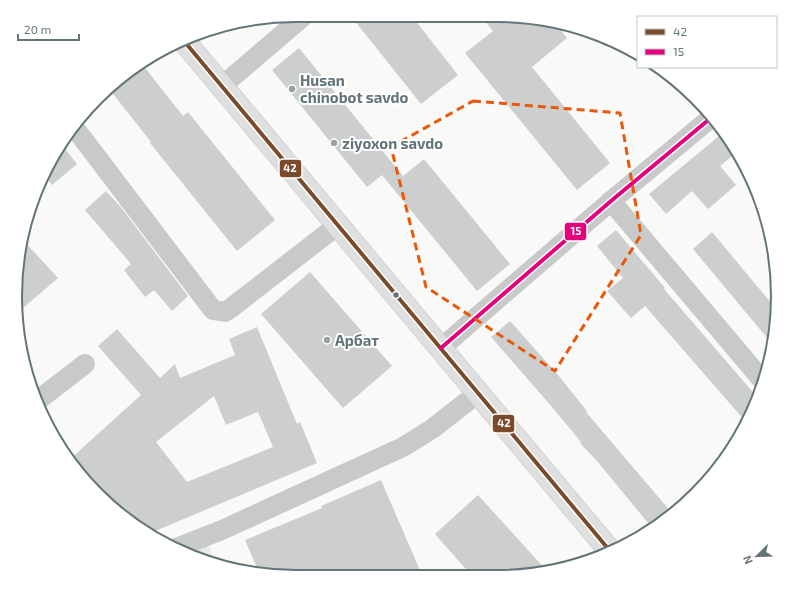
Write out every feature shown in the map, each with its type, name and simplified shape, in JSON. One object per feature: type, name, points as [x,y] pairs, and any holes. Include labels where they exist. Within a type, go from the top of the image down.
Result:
[{"type":"main road","points":[[187,45],[607,547]]},
{"type":"street","points":[[222,86],[297,22]]},
{"type":"street","points":[[440,348],[611,201],[708,121]]},
{"type":"street","points":[[77,131],[213,310],[225,312],[232,308],[338,225]]},
{"type":"street","points":[[611,201],[759,376]]},
{"type":"street","points":[[42,397],[85,364]]},
{"type":"street","points":[[183,545],[222,530],[403,447],[432,429],[478,393]]},
{"type":"highlighted area","points":[[473,101],[620,113],[641,235],[555,371],[426,287],[391,147]]},
{"type":"shaded area","points":[[208,544],[213,557],[208,555],[193,550]]},
{"type":"building","points":[[356,22],[416,22],[458,75],[421,104]]},
{"type":"building","points":[[486,22],[533,24],[550,27],[560,29],[567,38],[532,67],[610,163],[577,190],[465,53],[493,31]]},
{"type":"building","points":[[299,48],[403,176],[424,159],[510,264],[477,291],[382,175],[367,187],[272,70]]},
{"type":"building","points":[[145,68],[183,116],[188,112],[275,220],[237,251],[150,143],[151,142],[112,93]]},
{"type":"building","points":[[719,136],[732,156],[720,166],[736,185],[708,209],[692,191],[666,214],[649,194]]},
{"type":"building","points":[[65,149],[77,164],[52,185],[48,180]]},
{"type":"building","points":[[106,191],[120,206],[188,296],[172,311],[154,290],[145,297],[124,270],[131,264],[85,210]]},
{"type":"building","points":[[616,230],[665,288],[664,289],[753,392],[742,418],[645,306],[631,318],[607,291],[623,278],[597,246]]},
{"type":"building","points":[[712,232],[771,302],[768,339],[693,249]]},
{"type":"building","points":[[27,244],[58,278],[23,308],[24,260]]},
{"type":"building","name":"Арбат","points":[[310,272],[392,366],[343,408],[261,314]]},
{"type":"building","points":[[510,321],[558,375],[587,411],[586,412],[669,509],[649,524],[597,461],[580,443],[581,442],[552,407],[491,337]]},
{"type":"building","points":[[257,327],[297,424],[300,422],[317,463],[155,531],[115,502],[90,477],[74,456],[141,395],[98,346],[117,329],[160,378],[175,364],[180,378],[235,355],[229,339]],"holes":[[[214,396],[226,425],[258,412],[273,447],[187,482],[156,442]]]},
{"type":"building","points":[[381,480],[420,570],[296,570],[257,567],[245,540],[322,508],[321,506]]},
{"type":"building","points":[[478,495],[543,566],[497,570],[467,570],[435,534]]},
{"type":"transit line","name":"42","points":[[187,45],[607,547]]},
{"type":"transit line","name":"15","points":[[441,348],[611,201],[708,121]]},
{"type":"place","name":"Husan chinobot savdo","points":[[292,89]]},
{"type":"place","name":"ziyoxon savdo","points":[[334,143]]},
{"type":"place","name":"Арбат","points":[[327,340]]}]
